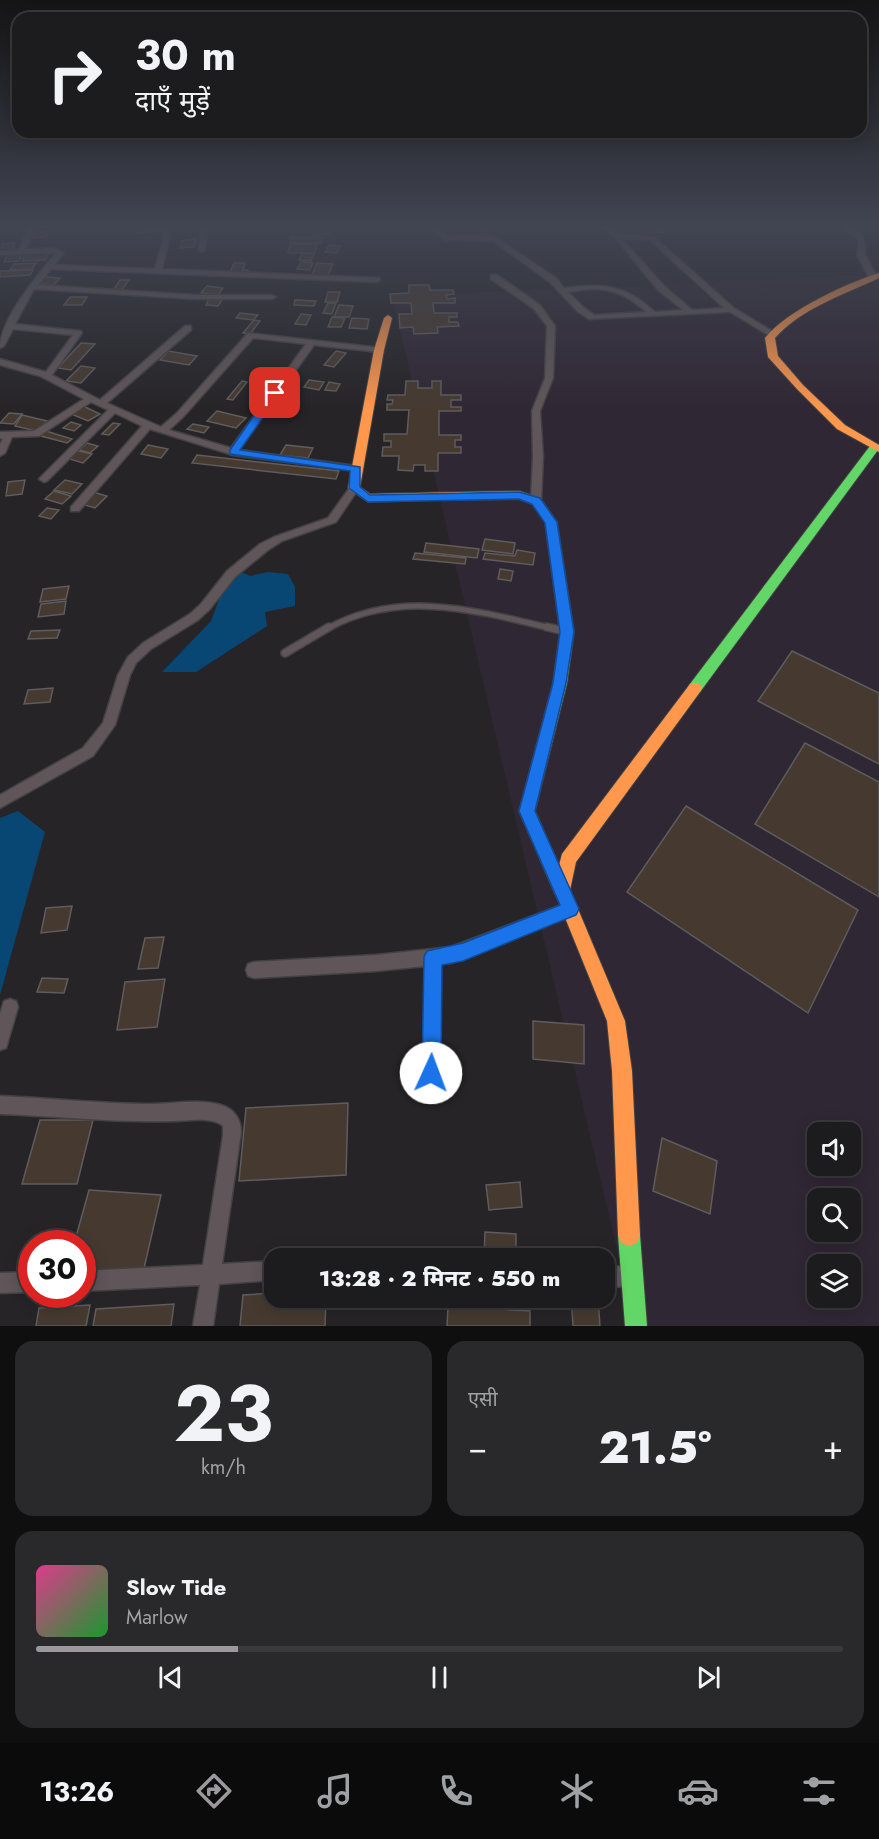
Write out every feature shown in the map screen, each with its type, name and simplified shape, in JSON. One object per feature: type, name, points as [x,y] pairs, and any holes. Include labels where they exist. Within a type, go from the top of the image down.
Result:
[{"type":"street","points":[[0,346],[31,287],[203,297],[272,297]]},
{"type":"street","points":[[508,287],[537,307],[551,326],[549,378],[536,411],[538,457],[536,501]]},
{"type":"street","points":[[560,287],[580,309],[592,317],[731,310]]},
{"type":"street","points":[[564,290],[599,287]]},
{"type":"street","points":[[611,287],[635,297],[652,313]]},
{"type":"street","points":[[660,287],[689,311]]},
{"type":"street","points":[[706,287],[731,310],[773,334]]},
{"type":"street","points":[[562,890],[568,859],[876,448],[841,427],[773,357],[770,338],[778,327],[854,287]]},
{"type":"street","points":[[0,802],[88,752],[109,725],[124,675],[132,660],[147,646],[200,612],[231,574],[264,547],[278,539],[332,520],[354,488],[379,350],[388,318]]},
{"type":"street","points":[[10,326],[78,333],[47,376]]},
{"type":"street","points":[[101,404],[188,328]]},
{"type":"street","points":[[162,431],[180,415],[251,335],[379,350]]},
{"type":"street","points":[[233,452],[312,342]]},
{"type":"street","points":[[0,362],[47,376],[113,410],[162,431],[233,452],[356,469]]},
{"type":"street","points":[[0,435],[36,434],[91,398]]},
{"type":"street","points":[[45,479],[113,410]]},
{"type":"street","points":[[75,509],[148,425]]},
{"type":"street","points":[[0,435],[8,438],[0,453]]},
{"type":"street","points":[[354,488],[368,498],[519,495],[536,501],[551,522],[567,632],[560,683],[527,811],[610,1003],[619,1038],[631,1277],[636,1326]]},
{"type":"street","points":[[254,969],[376,963],[463,952],[570,909]]},
{"type":"street","points":[[431,1073],[433,957]]},
{"type":"street","points":[[0,1042],[10,1007]]},
{"type":"street","points":[[0,1105],[142,1113],[219,1113],[230,1120],[233,1125],[232,1136],[203,1326]]},
{"type":"street","points":[[96,1280],[264,1271]]},
{"type":"street","points":[[615,1276],[631,1277]]},
{"type":"street","points":[[0,1283],[18,1282]]},
{"type":"lane","points":[[285,653],[353,616],[395,607],[460,608],[567,632]]},
{"type":"shaded area","points":[[603,287],[879,287],[879,1326],[635,1326],[392,296]]},
{"type":"water","points":[[240,571],[250,576],[268,572],[288,574],[295,587],[295,606],[265,612],[267,626],[196,672],[162,672],[211,621],[221,594]]},
{"type":"water","points":[[18,811],[45,832],[0,995],[0,818]]},
{"type":"building","points":[[116,287],[124,287],[121,291],[113,291]]},
{"type":"building","points":[[206,287],[223,288],[218,295],[201,293]]},
{"type":"building","points":[[409,287],[453,290],[454,294],[446,295],[447,299],[455,298],[455,303],[433,303],[434,313],[457,313],[457,317],[449,317],[449,322],[458,322],[459,326],[437,327],[438,333],[414,334],[413,327],[400,328],[399,314],[412,314],[411,303],[391,303],[390,294],[409,293]]},
{"type":"building","points":[[328,292],[340,292],[337,302],[325,302]]},
{"type":"building","points":[[70,297],[87,297],[82,305],[64,305]]},
{"type":"building","points":[[209,299],[222,300],[218,306],[206,305]]},
{"type":"building","points":[[295,300],[316,301],[314,306],[294,305]]},
{"type":"building","points":[[328,303],[336,303],[332,314],[323,313]]},
{"type":"building","points":[[339,305],[353,306],[349,317],[334,317]]},
{"type":"building","points":[[240,313],[258,315],[253,320],[236,318]]},
{"type":"building","points":[[301,314],[311,315],[306,325],[295,324]]},
{"type":"building","points":[[332,317],[345,318],[341,327],[328,327]]},
{"type":"building","points":[[352,318],[369,319],[367,329],[349,328]]},
{"type":"building","points":[[254,320],[260,321],[250,334],[243,333]]},
{"type":"building","points":[[81,343],[95,344],[71,370],[58,368]]},
{"type":"building","points":[[168,351],[197,356],[189,365],[160,360]]},
{"type":"building","points":[[336,351],[346,353],[334,367],[324,365]]},
{"type":"building","points":[[81,366],[95,368],[81,383],[66,381]]},
{"type":"building","points":[[309,380],[324,382],[319,390],[304,387]]},
{"type":"building","points":[[242,381],[247,382],[233,400],[227,399]]},
{"type":"building","points":[[406,381],[418,381],[418,388],[432,388],[432,381],[441,381],[441,395],[461,395],[461,400],[451,400],[451,407],[461,407],[461,411],[439,411],[439,435],[461,435],[461,440],[455,440],[455,447],[461,447],[461,453],[438,453],[438,471],[425,471],[425,465],[414,465],[413,471],[398,470],[399,456],[382,456],[383,447],[391,447],[391,441],[384,441],[384,434],[407,434],[409,410],[387,410],[387,404],[392,404],[393,400],[387,400],[388,395],[405,395]]},
{"type":"building","points":[[329,382],[340,384],[336,391],[325,390]]},
{"type":"building","points":[[81,405],[100,414],[88,421],[69,413]]},
{"type":"building","points":[[217,411],[246,418],[236,428],[207,421]]},
{"type":"building","points":[[9,413],[22,414],[14,424],[0,423]]},
{"type":"building","points":[[22,415],[47,421],[36,431],[15,426]]},
{"type":"building","points":[[71,422],[81,425],[74,431],[63,428]]},
{"type":"building","points":[[113,423],[120,424],[109,435],[102,434]]},
{"type":"building","points":[[193,424],[209,427],[204,433],[187,429]]},
{"type":"building","points":[[46,431],[72,439],[67,443],[41,436]]},
{"type":"building","points":[[87,443],[98,446],[90,453],[79,450]]},
{"type":"building","points":[[148,445],[168,449],[161,458],[141,454]]},
{"type":"building","points":[[286,445],[313,448],[308,458],[280,455]]},
{"type":"building","points":[[75,450],[92,454],[83,463],[66,458]]},
{"type":"building","points":[[197,455],[339,471],[336,479],[192,463]]},
{"type":"building","points":[[25,480],[22,494],[6,496],[8,482]]},
{"type":"building","points":[[65,480],[82,484],[72,494],[54,490]]},
{"type":"building","points":[[54,491],[71,496],[62,504],[45,499]]},
{"type":"building","points":[[93,492],[107,496],[95,508],[81,504]]},
{"type":"building","points":[[47,508],[59,510],[51,519],[39,516]]},
{"type":"building","points":[[485,539],[515,543],[513,554],[482,550]]},
{"type":"building","points":[[426,543],[479,549],[477,558],[424,552]]},
{"type":"building","points":[[517,550],[535,553],[533,565],[483,559],[485,553],[515,556]]},
{"type":"building","points":[[415,553],[466,558],[465,564],[413,559]]},
{"type":"building","points":[[500,569],[513,571],[511,581],[498,579]]},
{"type":"building","points":[[69,586],[66,599],[40,602],[43,589]]},
{"type":"building","points":[[66,601],[64,614],[38,617],[41,604]]},
{"type":"building","points":[[60,630],[57,638],[28,639],[31,631]]},
{"type":"building","points":[[792,651],[879,693],[879,764],[758,701]]},
{"type":"building","points":[[53,688],[50,702],[24,704],[28,690]]},
{"type":"building","points":[[805,743],[879,782],[879,897],[755,824]]},
{"type":"building","points":[[686,806],[858,910],[808,1013],[627,892]]},
{"type":"building","points":[[72,906],[67,930],[41,933],[46,908]]},
{"type":"building","points":[[164,937],[158,968],[138,969],[145,938]]},
{"type":"building","points":[[42,978],[68,979],[64,993],[37,992]]},
{"type":"building","points":[[165,979],[157,1027],[117,1030],[125,982]]},
{"type":"building","points":[[533,1021],[584,1025],[584,1064],[533,1059]]},
{"type":"building","points":[[348,1103],[346,1175],[239,1181],[246,1108]]},
{"type":"building","points":[[40,1120],[93,1120],[77,1184],[22,1184]]},
{"type":"building","points":[[662,1138],[717,1161],[710,1214],[653,1191]]},
{"type":"building","points":[[520,1182],[522,1207],[489,1210],[486,1185]]},
{"type":"building","points":[[89,1190],[161,1195],[142,1277],[96,1274],[96,1230],[78,1230]]},
{"type":"building","points":[[485,1232],[516,1234],[516,1248],[484,1248]]},
{"type":"building","points":[[264,1294],[264,1308],[326,1308],[325,1326],[240,1326],[243,1295]]},
{"type":"building","points":[[174,1304],[171,1326],[93,1326],[96,1309]]},
{"type":"building","points":[[39,1308],[89,1308],[86,1326],[36,1326]]},
{"type":"building","points":[[448,1308],[530,1311],[530,1326],[447,1326]]},
{"type":"building","points":[[572,1308],[599,1308],[600,1326],[573,1326]]},
{"type":"traffic: fast","points":[[695,688],[874,448]]},
{"type":"traffic: fast","points":[[460,496],[519,495],[536,501],[551,522],[567,632],[560,683],[527,811],[561,888]]},
{"type":"traffic: fast","points":[[629,1235],[636,1326]]},
{"type":"traffic: slow","points":[[853,287],[805,310],[779,328],[770,338],[773,357],[800,387],[841,427],[879,449]]},
{"type":"traffic: slow","points":[[388,318],[379,350],[354,488],[368,498],[460,496]]},
{"type":"traffic: slow","points":[[562,890],[568,859],[695,688]]},
{"type":"traffic: slow","points":[[561,888],[616,1021],[622,1071],[629,1235]]},
{"type":"route","points":[[275,393],[233,452],[356,469],[354,488],[368,498],[519,495],[536,501],[551,522],[567,632],[560,683],[527,811],[570,909],[463,952],[433,957],[431,1073]]}]
